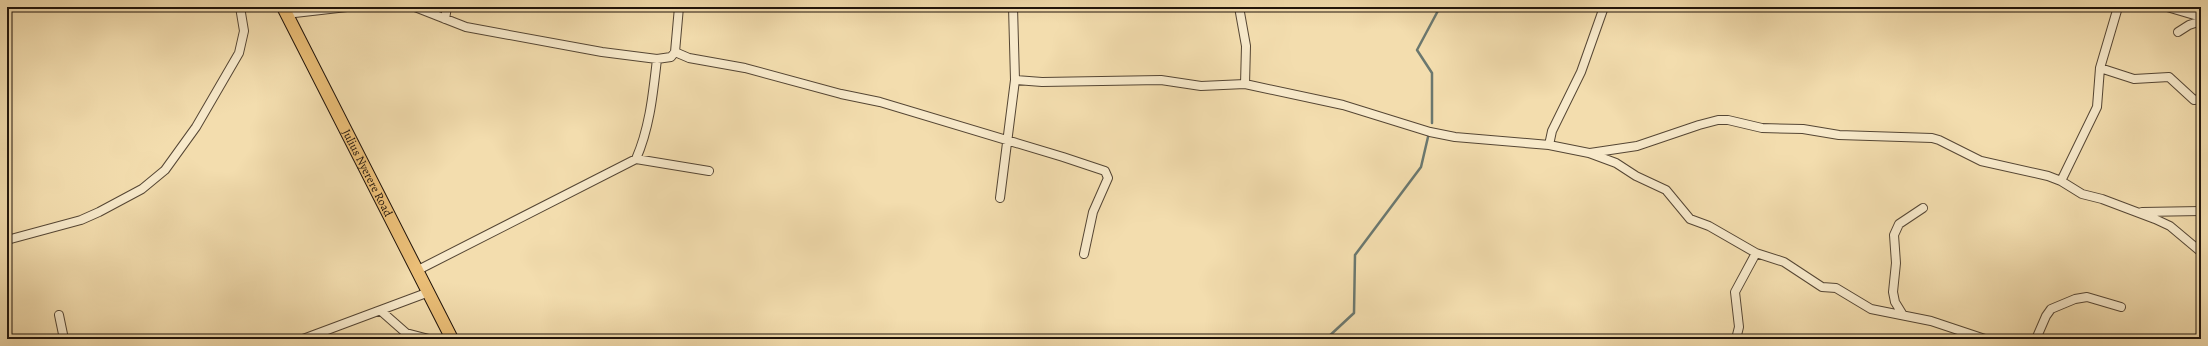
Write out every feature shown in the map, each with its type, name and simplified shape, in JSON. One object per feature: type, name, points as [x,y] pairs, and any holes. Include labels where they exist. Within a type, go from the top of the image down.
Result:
[{"type":"highway","name":"Julius Nyerere Road","points":[[284,11],[452,339]]},
{"type":"street","points":[[7,240],[81,220],[142,189],[165,170],[196,127],[239,53],[244,30],[240,7]]},
{"type":"street","points":[[284,11],[347,7]]},
{"type":"street","points":[[415,7],[466,27],[602,52],[657,59],[671,57],[675,52],[679,7]]},
{"type":"street","points":[[445,19],[447,7]]},
{"type":"street","points":[[1000,198],[1015,80],[1013,7]]},
{"type":"street","points":[[1239,7],[1246,46],[1245,84]]},
{"type":"street","points":[[1549,145],[1552,131],[1581,72],[1604,7]]},
{"type":"street","points":[[2061,181],[2097,107],[2100,68],[2118,7]]},
{"type":"street","points":[[2167,7],[2201,17]]},
{"type":"street","points":[[2178,32],[2189,25],[2201,21]]},
{"type":"street","points":[[675,52],[689,58],[745,68],[841,94],[880,102],[1102,170],[1108,174],[1108,180],[1093,212],[1084,254]]},
{"type":"street","points":[[636,159],[641,148],[651,109],[657,59]]},
{"type":"street","points":[[2100,68],[2134,80],[2169,77],[2194,100],[2201,99]]},
{"type":"street","points":[[1015,80],[1042,82],[1161,80],[1201,86],[1245,84],[1343,104],[1430,132],[1455,137],[1549,145],[1589,153],[1616,163],[1636,176],[1666,190],[1690,218],[1709,226],[1726,238],[1756,253],[1784,262],[1818,284],[1836,288],[1871,309],[1931,321],[1985,339]]},
{"type":"street","points":[[1589,153],[1637,146],[1699,124],[1728,120],[1762,128],[1803,129],[1839,136],[1866,135],[1939,140],[1981,161],[2032,172],[2061,181],[2082,194],[2102,199],[2138,212],[2170,226],[2201,252]]},
{"type":"street","points":[[418,270],[636,159],[709,172]]},
{"type":"street","points":[[1902,315],[1895,302],[1893,292],[1896,263],[1894,235],[1899,224],[1923,208]]},
{"type":"street","points":[[2138,212],[2201,211]]},
{"type":"street","points":[[1736,339],[1739,327],[1735,292],[1756,253]]},
{"type":"street","points":[[303,339],[429,292]]},
{"type":"street","points":[[2036,339],[2046,316],[2051,309],[2075,299],[2087,298],[2121,307]]},
{"type":"street","points":[[381,311],[406,333],[429,339]]},
{"type":"street","points":[[59,315],[64,339]]},
{"type":"waterway","points":[[1432,123],[1432,73],[1417,50],[1440,7]]},
{"type":"waterway","points":[[1326,339],[1354,313],[1355,255],[1421,167],[1428,137]]}]
